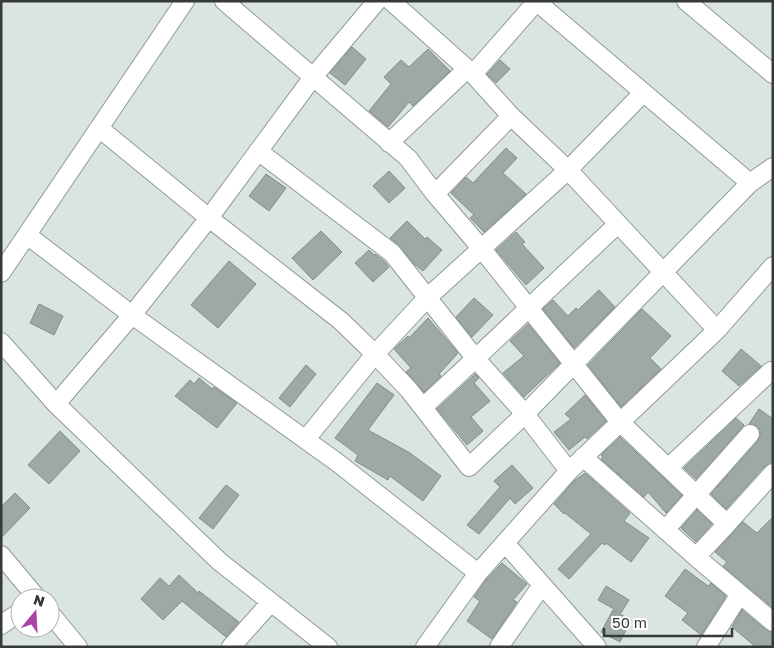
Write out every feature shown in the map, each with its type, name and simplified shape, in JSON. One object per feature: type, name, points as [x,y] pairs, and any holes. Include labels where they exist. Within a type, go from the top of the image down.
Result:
[{"type":"street","points":[[1,273],[184,1]]},
{"type":"street","points":[[224,1],[408,158],[620,422],[697,493],[727,524]]},
{"type":"street","points":[[56,404],[132,315],[209,218],[313,77],[377,1]]},
{"type":"street","points":[[392,1],[470,71],[511,116],[568,170],[716,330]]},
{"type":"street","points":[[389,143],[470,71],[537,1],[750,183]]},
{"type":"street","points":[[686,1],[773,74]]},
{"type":"street","points":[[306,439],[375,354],[428,297],[568,170],[643,93]]},
{"type":"street","points":[[435,194],[511,116]]},
{"type":"street","points":[[99,128],[209,218],[341,321],[375,354],[423,407],[468,467],[525,414],[750,183],[773,167]]},
{"type":"street","points":[[258,151],[392,253],[476,359],[525,414],[569,471]]},
{"type":"street","points":[[423,407],[618,224]]},
{"type":"street","points":[[27,235],[132,315],[306,439],[478,573]]},
{"type":"street","points":[[425,647],[478,573],[569,471],[716,330],[773,266]]},
{"type":"street","points":[[1,342],[56,404],[220,562],[328,647]]},
{"type":"street","points":[[669,467],[771,371]]},
{"type":"street","points":[[665,530],[750,434]]},
{"type":"street","points":[[583,457],[696,558],[773,622]]},
{"type":"street","points":[[696,558],[773,473]]},
{"type":"street","points":[[505,542],[593,645]]},
{"type":"street","points":[[1,554],[29,588]]},
{"type":"street","points":[[499,647],[542,585]]},
{"type":"street","points":[[706,647],[740,594]]},
{"type":"street","points":[[231,647],[271,602]]},
{"type":"street","points":[[60,626],[78,647]]},
{"type":"building","points":[[352,47],[366,59],[345,85],[330,73]]},
{"type":"building","points":[[428,49],[450,71],[413,106],[409,102],[388,127],[369,111],[391,84],[384,77],[401,60],[409,67]]},
{"type":"building","points":[[500,60],[510,69],[496,83],[487,74]]},
{"type":"building","points":[[506,148],[517,158],[503,173],[526,194],[484,232],[470,218],[474,215],[451,193],[466,177],[473,183]]},
{"type":"building","points":[[389,171],[405,188],[389,203],[373,186]]},
{"type":"building","points":[[266,174],[286,188],[269,211],[249,196]]},
{"type":"building","points":[[407,221],[425,239],[427,237],[442,250],[423,271],[390,238]]},
{"type":"building","points":[[321,231],[342,252],[313,280],[292,258]]},
{"type":"building","points":[[516,232],[525,242],[522,244],[544,268],[526,285],[496,250]]},
{"type":"building","points":[[369,250],[389,267],[373,282],[355,263]]},
{"type":"building","points":[[229,261],[256,284],[218,328],[191,305]]},
{"type":"building","points":[[599,290],[615,307],[574,348],[543,309],[553,300],[568,316],[576,308],[578,310]]},
{"type":"building","points":[[474,298],[493,315],[472,337],[456,317]]},
{"type":"building","points":[[39,304],[63,316],[54,335],[30,323]]},
{"type":"building","points":[[642,309],[671,336],[650,358],[661,369],[621,407],[588,365]]},
{"type":"building","points":[[428,318],[458,353],[439,374],[441,376],[424,392],[406,372],[411,368],[394,349],[408,336],[409,338]]},
{"type":"building","points":[[528,324],[560,363],[524,397],[503,373],[524,356],[510,341]]},
{"type":"building","points":[[741,349],[761,366],[739,386],[722,371]]},
{"type":"building","points":[[306,365],[316,374],[290,407],[279,398]]},
{"type":"building","points":[[475,374],[479,378],[474,383],[490,401],[471,417],[483,431],[467,445],[437,409]]},
{"type":"building","points":[[199,378],[212,389],[214,387],[237,403],[217,428],[175,396],[190,380],[194,384]]},
{"type":"building","points":[[377,383],[394,395],[368,430],[410,453],[441,476],[423,501],[390,476],[388,480],[355,461],[358,455],[335,438]]},
{"type":"building","points":[[585,395],[606,421],[587,439],[585,437],[569,450],[554,432],[571,419],[565,414]]},
{"type":"building","points":[[759,409],[773,419],[773,463],[763,468],[726,509],[711,494],[758,441],[760,430],[757,426],[749,424]]},
{"type":"building","points":[[736,418],[744,425],[696,479],[684,468]]},
{"type":"building","points":[[60,431],[80,451],[49,484],[28,465]]},
{"type":"building","points":[[620,437],[682,495],[666,513],[648,492],[644,497],[601,459],[603,457],[601,455]]},
{"type":"building","points":[[512,465],[533,488],[515,504],[510,498],[479,534],[467,525],[500,487],[494,481]]},
{"type":"building","points":[[585,473],[630,513],[624,521],[649,538],[631,562],[606,543],[605,545],[602,543],[569,579],[558,569],[591,534],[554,504],[574,481]]},
{"type":"building","points":[[226,485],[239,495],[213,529],[199,518]]},
{"type":"building","points":[[15,493],[30,508],[1,538],[1,507]]},
{"type":"building","points":[[697,510],[712,524],[696,542],[681,528]]},
{"type":"building","points":[[773,517],[773,608],[723,566],[727,562],[715,552],[743,522],[757,533]]},
{"type":"building","points":[[502,563],[527,584],[513,600],[517,602],[492,639],[467,621],[480,601],[474,597],[486,580]]},
{"type":"building","points":[[685,569],[708,586],[711,583],[726,596],[701,635],[682,620],[688,613],[665,596]]},
{"type":"building","points":[[179,575],[198,593],[199,591],[239,622],[226,637],[182,601],[163,620],[141,599],[160,578],[169,586]]},
{"type":"building","points":[[606,586],[629,600],[621,613],[598,600]]},
{"type":"building","points":[[613,610],[631,620],[620,642],[601,632]]},
{"type":"building","points":[[742,610],[766,630],[773,632],[773,647],[756,647],[732,627]]}]
